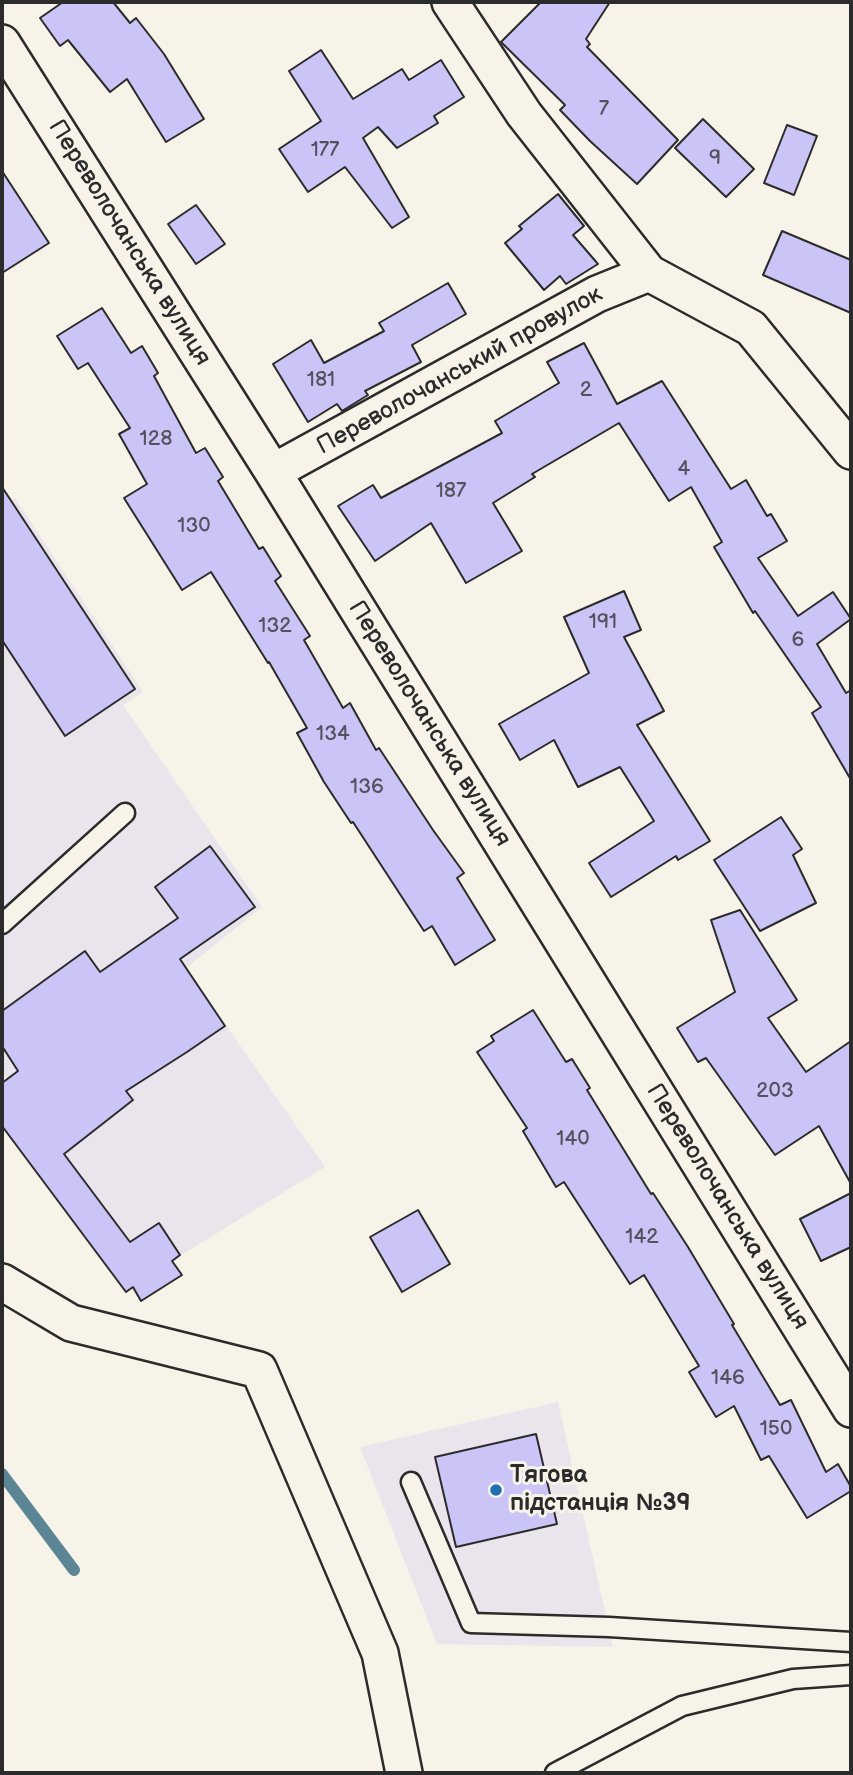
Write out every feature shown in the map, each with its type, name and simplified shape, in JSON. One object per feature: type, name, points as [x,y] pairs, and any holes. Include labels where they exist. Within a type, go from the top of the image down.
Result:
[{"type":"street","points":[[450,2],[524,114],[649,273],[751,328],[851,451]]},
{"type":"street","name":"Переволочанська вулиця","points":[[2,43],[274,472],[851,1409]]},
{"type":"street","name":"Переволочанський провулок","points":[[274,472],[597,294],[649,273]]},
{"type":"street","points":[[2,1282],[71,1323],[259,1370],[380,1653],[404,1773]]},
{"type":"lane","points":[[2,925],[125,813]]},
{"type":"lane","points":[[411,1482],[471,1623],[609,1627],[851,1642]]},
{"type":"lane","points":[[555,1773],[682,1706],[793,1679],[851,1675]]},
{"type":"shaded area","points":[[15,498],[143,692],[123,705],[262,907],[186,968],[325,1167],[173,1260],[182,1275],[141,1301],[133,1288],[126,1292],[2,1126],[2,1083],[7,1078],[2,1070],[2,506]]},
{"type":"shaded area","points":[[558,1402],[613,1647],[437,1644],[360,1447]]},
{"type":"building","points":[[63,2],[113,2],[130,23],[136,18],[164,54],[204,119],[166,142],[127,79],[110,92],[68,40],[60,46],[40,18]]},
{"type":"building","points":[[541,2],[610,2],[586,39],[590,44],[587,47],[678,140],[637,184],[560,110],[565,105],[501,42]]},
{"type":"building","points":[[321,50],[353,99],[402,69],[409,80],[441,60],[464,97],[434,116],[438,123],[397,148],[378,127],[363,138],[409,217],[392,228],[345,167],[308,192],[279,149],[321,121],[289,71]]},
{"type":"building","points":[[703,119],[754,169],[726,197],[675,148]]},
{"type":"building","points":[[787,125],[817,136],[794,195],[764,183]]},
{"type":"building","points":[[2,171],[49,243],[2,273]]},
{"type":"building","points":[[558,194],[584,226],[573,235],[598,264],[566,284],[560,276],[544,290],[505,243],[522,229],[519,226]]},
{"type":"building","points":[[196,205],[225,244],[196,264],[168,224]]},
{"type":"building","points":[[782,231],[851,260],[851,313],[763,275]]},
{"type":"building","points":[[448,283],[466,314],[412,345],[421,362],[365,391],[368,395],[342,411],[337,404],[308,422],[273,364],[311,340],[324,363],[384,331],[379,323]]},
{"type":"building","points":[[102,308],[131,353],[142,346],[158,373],[154,376],[196,453],[205,448],[223,477],[218,481],[259,549],[263,547],[281,576],[275,581],[310,636],[304,640],[343,708],[350,703],[376,750],[379,748],[464,873],[457,878],[495,940],[455,965],[432,926],[424,931],[324,782],[297,733],[307,728],[269,662],[211,572],[182,590],[124,498],[147,484],[119,434],[130,428],[88,363],[78,369],[57,336]]},
{"type":"building","points":[[584,343],[617,404],[662,381],[731,489],[746,480],[767,516],[771,514],[787,541],[758,558],[798,616],[833,592],[851,619],[817,644],[846,693],[851,690],[851,780],[812,713],[821,707],[755,611],[753,613],[714,547],[722,542],[691,487],[669,501],[619,423],[532,474],[535,477],[493,503],[522,551],[466,583],[431,523],[375,561],[338,506],[373,485],[381,498],[502,433],[495,421],[559,383],[547,362]]},
{"type":"building","points":[[2,487],[135,689],[65,736],[2,640]]},
{"type":"building","points":[[624,591],[641,630],[624,637],[664,711],[637,725],[710,841],[678,860],[676,856],[611,897],[589,863],[654,821],[620,767],[578,787],[554,740],[520,760],[499,724],[589,673],[564,617]]},
{"type":"building","points":[[781,817],[802,849],[793,855],[816,903],[760,931],[714,860]]},
{"type":"building","points":[[210,846],[255,907],[180,959],[225,1026],[126,1091],[133,1100],[64,1154],[130,1242],[159,1223],[180,1255],[172,1261],[182,1275],[141,1301],[133,1287],[126,1292],[2,1126],[2,1083],[18,1071],[2,1046],[2,1011],[85,951],[100,972],[178,918],[155,887]]},
{"type":"building","points":[[740,910],[797,1000],[768,1018],[806,1072],[851,1041],[851,1184],[819,1126],[775,1155],[706,1058],[698,1062],[677,1028],[735,992],[711,920]]},
{"type":"building","points":[[533,1010],[566,1062],[572,1059],[590,1088],[587,1090],[651,1194],[653,1193],[688,1247],[780,1405],[791,1400],[826,1472],[838,1464],[851,1487],[851,1491],[807,1518],[769,1456],[761,1460],[734,1406],[716,1417],[689,1372],[699,1366],[644,1275],[630,1284],[564,1182],[556,1187],[523,1131],[527,1128],[477,1052],[494,1041],[491,1036]]},
{"type":"building","points":[[851,1193],[851,1247],[821,1261],[800,1219]]},
{"type":"building","points":[[418,1210],[450,1264],[402,1292],[370,1237]]},
{"type":"building","name":"Тягова пiдстанцiя №39","points":[[536,1434],[557,1524],[456,1547],[435,1457]]},
{"type":"waterway","points":[[2,1474],[74,1570]]},
{"type":"place","name":"Тягова пiдстанцiя №39","points":[[496,1490]]}]
